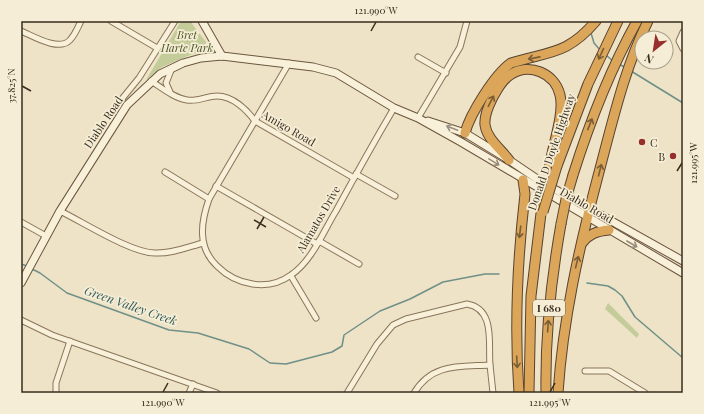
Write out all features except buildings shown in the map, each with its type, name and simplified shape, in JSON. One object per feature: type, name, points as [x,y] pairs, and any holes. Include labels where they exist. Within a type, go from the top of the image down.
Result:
[{"type":"highway","points":[[464,133],[493,81],[504,68],[521,60],[551,54],[570,44],[596,21]]},
{"type":"highway","name":"I 680","points":[[546,393],[547,333],[550,298],[566,199],[587,131],[603,89],[637,21]]},
{"type":"highway","points":[[558,393],[566,317],[582,244],[586,217],[622,92],[636,48],[648,21]]},
{"type":"highway","name":"Donald D Doyle Highway","points":[[529,393],[531,296],[542,208],[553,168],[588,84],[617,23]]},
{"type":"highway","points":[[509,160],[487,132],[485,125],[486,111],[501,84],[509,75],[523,69],[537,71],[544,73],[555,82],[561,96],[561,111],[553,168]]},
{"type":"highway","points":[[519,393],[516,345],[516,294],[525,194],[523,180]]},
{"type":"highway","points":[[582,244],[588,236],[599,231],[609,230]]},
{"type":"street","points":[[21,31],[53,44],[62,45],[70,40],[81,21]]},
{"type":"street","points":[[111,21],[157,48]]},
{"type":"street","points":[[121,100],[139,78],[174,21]]},
{"type":"street","points":[[202,21],[222,56]]},
{"type":"street","points":[[418,118],[460,47],[466,21]]},
{"type":"street","points":[[683,32],[679,41],[683,48]]},
{"type":"street","name":"Diablo Road","points":[[23,280],[60,211],[120,114],[134,97],[160,74],[172,68],[201,58],[222,56],[289,63],[336,73],[394,108],[418,118],[461,142],[523,180],[683,273]]},
{"type":"street","points":[[418,57],[446,73]]},
{"type":"street","name":"Alamatos Drive","points":[[289,63],[216,186],[209,199],[203,217],[201,232],[203,243],[215,264],[224,273],[241,282],[267,284],[291,276],[300,268],[318,242],[394,108]]},
{"type":"street","points":[[170,93],[166,83],[172,68]]},
{"type":"street","name":"Amigo Road","points":[[151,81],[170,93],[188,101],[217,96],[226,98],[248,111],[255,121],[355,176],[395,196]]},
{"type":"street","name":"Diablo Road","points":[[418,118],[464,133],[509,160],[540,181],[589,207],[683,261]]},
{"type":"street","points":[[461,142],[464,133]]},
{"type":"street","points":[[165,172],[209,199]]},
{"type":"street","points":[[216,186],[359,264]]},
{"type":"street","points":[[60,211],[127,245],[153,253],[163,253],[203,243]]},
{"type":"street","points":[[21,222],[46,236]]},
{"type":"street","points":[[291,276],[316,318]]},
{"type":"street","points":[[347,393],[377,344],[394,325],[406,319],[467,304],[477,308],[487,320],[489,326],[490,365],[493,393]]},
{"type":"street","points":[[21,320],[52,335],[217,393]]},
{"type":"street","points":[[56,393],[55,388],[70,341]]},
{"type":"street","points":[[414,393],[421,381],[434,372],[445,368],[490,365]]},
{"type":"street","points":[[585,371],[609,371],[645,393]]},
{"type":"street","points":[[190,393],[193,384]]},
{"type":"green space","name":"Bret Harte Park","points":[[181,21],[190,21],[206,42],[204,51],[190,55],[162,67],[146,80]]},
{"type":"green space","points":[[608,303],[639,334],[637,338],[605,309]]},
{"type":"waterway","points":[[591,33],[594,43],[600,50]]},
{"type":"waterway","points":[[606,55],[614,62]]},
{"type":"waterway","points":[[619,64],[626,68]]},
{"type":"waterway","points":[[631,71],[683,103]]},
{"type":"waterway","name":"Green Valley Creek","points":[[21,264],[27,266]]},
{"type":"waterway","name":"Green Valley Creek","points":[[32,269],[40,273],[67,293],[169,330],[198,333],[249,349],[270,363],[286,364],[332,352],[342,346],[344,335],[380,311],[410,299],[443,282],[485,274],[499,274]]},
{"type":"waterway","name":"Green Valley Creek","points":[[587,283],[608,286],[615,290],[622,296],[635,317],[683,358]]},
{"type":"place","name":"C","points":[[642,142]]},
{"type":"place","name":"B","points":[[673,156]]}]
